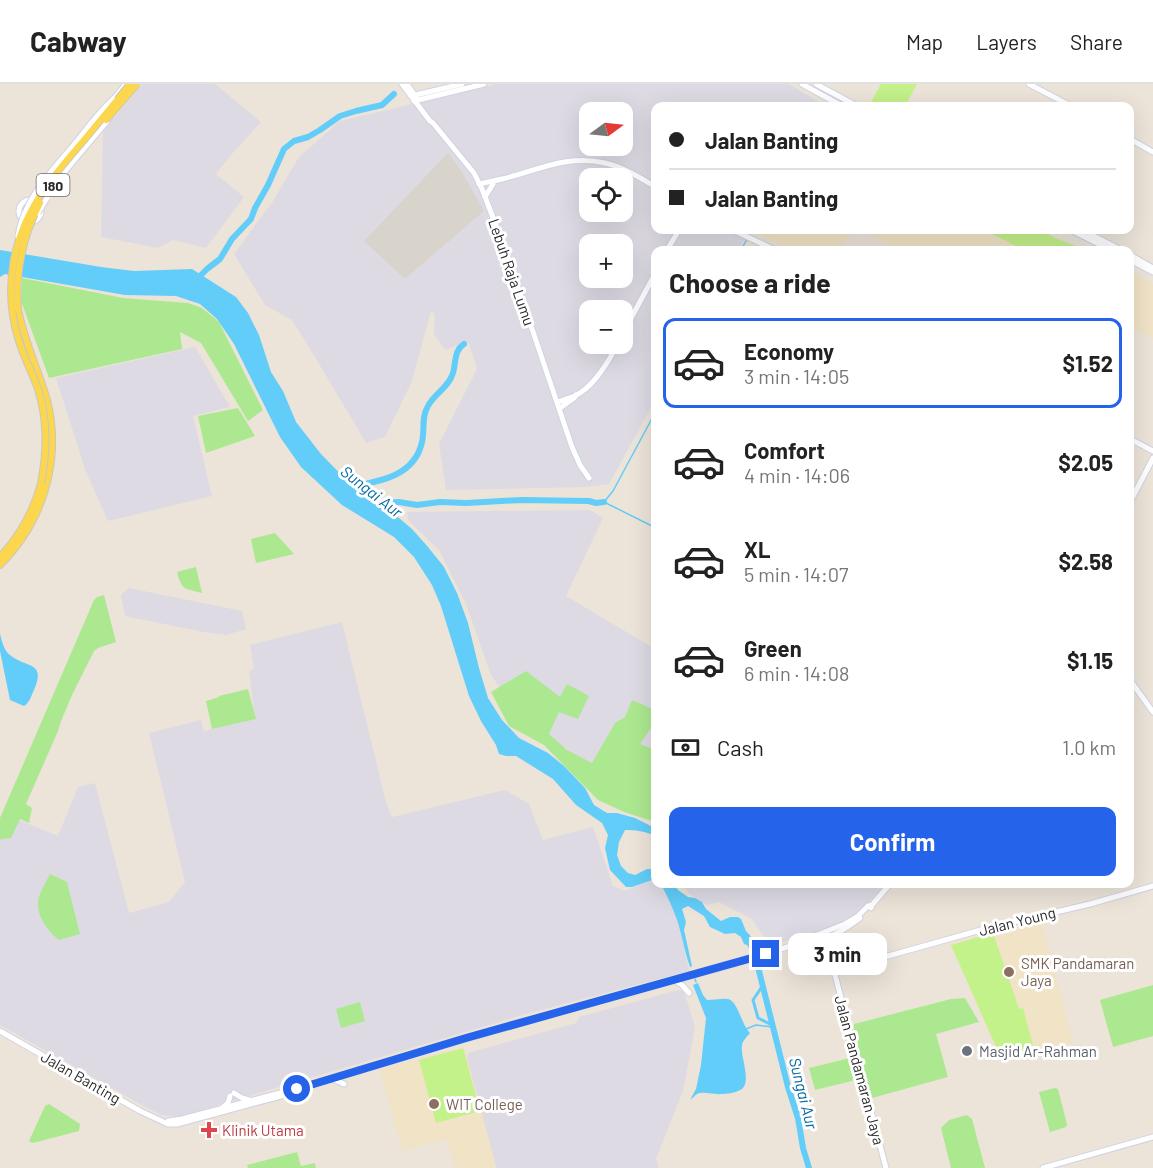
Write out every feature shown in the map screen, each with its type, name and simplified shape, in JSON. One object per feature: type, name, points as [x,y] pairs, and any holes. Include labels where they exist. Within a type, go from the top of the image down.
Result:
[{"type":"main road","points":[[20,245],[21,223],[36,191],[126,84]]},
{"type":"main road","name":"180","points":[[0,557],[20,532],[44,485],[50,472],[52,450],[50,419],[44,392],[25,339],[18,309],[20,245],[31,211],[44,190],[130,84]]},
{"type":"main road","points":[[40,205],[56,182],[138,84]]},
{"type":"main road","name":"180","points":[[20,245],[44,197],[138,84]]},
{"type":"main road","points":[[402,84],[414,98]]},
{"type":"main road","points":[[414,98],[427,92],[462,84]]},
{"type":"main road","points":[[414,98],[484,84]]},
{"type":"main road","points":[[802,84],[835,102]]},
{"type":"main road","points":[[816,84],[849,102]]},
{"type":"main road","points":[[1029,84],[1063,102]]},
{"type":"main road","points":[[408,85],[414,98]]},
{"type":"main road","points":[[408,85],[427,92]]},
{"type":"main road","name":"Lebuh Raja Lumu","points":[[414,98],[474,174],[485,197],[578,461],[589,478]]},
{"type":"main road","points":[[34,200],[113,99]]},
{"type":"main road","points":[[20,245],[47,198],[104,125]]},
{"type":"main road","points":[[1134,141],[1153,152]]},
{"type":"main road","points":[[480,187],[548,165],[584,160],[611,165],[651,185]]},
{"type":"main road","points":[[474,174],[493,182]]},
{"type":"main road","points":[[485,197],[493,182]]},
{"type":"main road","points":[[27,200],[34,200],[40,205],[41,216],[36,222],[28,223],[22,219],[19,213],[22,204],[27,200]]},
{"type":"main road","points":[[742,234],[767,246]]},
{"type":"main road","points":[[1079,234],[1103,246]]},
{"type":"main road","points":[[1090,234],[1113,246]]},
{"type":"main road","points":[[1134,257],[1153,267]]},
{"type":"main road","points":[[1134,262],[1153,272]]},
{"type":"main road","points":[[633,315],[651,281]]},
{"type":"main road","points":[[559,405],[574,398],[585,389],[601,372],[612,354]]},
{"type":"main road","points":[[554,392],[569,400]]},
{"type":"main road","points":[[562,415],[569,400]]},
{"type":"main road","points":[[1134,441],[1153,451]]},
{"type":"main road","points":[[1140,444],[1153,443]]},
{"type":"main road","points":[[1134,494],[1153,458]]},
{"type":"main road","name":"180","points":[[0,565],[29,528],[39,508],[44,485]]},
{"type":"main road","points":[[1134,686],[1153,712]]},
{"type":"main road","name":"Jalan Young","points":[[834,971],[877,962],[881,958],[988,928],[1090,904],[1153,886]]},
{"type":"main road","points":[[829,954],[831,941],[841,930],[862,917],[887,888]]},
{"type":"main road","name":"Jalan Banting","points":[[162,1121],[182,1119],[281,1096],[327,1079],[797,943],[811,941],[841,930]]},
{"type":"main road","name":"Jalan Pandamaran Jaya","points":[[823,937],[886,1168]]},
{"type":"main road","points":[[811,941],[821,944],[829,954]]},
{"type":"main road","points":[[674,980],[690,993]]},
{"type":"main road","name":"Jalan Banting","points":[[0,1031],[140,1111],[162,1121],[173,1124],[183,1123],[252,1102]]},
{"type":"main road","points":[[327,1079],[344,1085],[351,1072]]},
{"type":"main road","points":[[219,1109],[228,1103],[232,1094],[252,1102],[245,1109],[234,1112],[231,1117]]},
{"type":"main road","points":[[1043,1168],[1153,1137]]},
{"type":"shaded area","points":[[142,84],[215,84],[261,122],[216,174],[244,197],[206,248],[173,240],[158,248],[101,237],[103,132]]},
{"type":"shaded area","points":[[497,84],[789,84],[819,102],[651,102],[651,234],[748,234],[740,246],[651,246],[651,407],[609,484],[586,487],[446,490],[439,444],[477,369],[469,344],[465,342],[445,350],[434,334],[435,314],[431,311],[412,381],[385,437],[366,443],[292,320],[265,305],[234,254],[273,201],[299,157],[340,121]]},
{"type":"shaded area","points":[[448,153],[484,211],[405,279],[364,241]]},
{"type":"shaded area","points":[[758,234],[850,234],[842,246],[784,246]]},
{"type":"shaded area","points":[[870,234],[1048,234],[1076,246],[892,246]]},
{"type":"shaded area","points":[[1134,274],[1153,284],[1153,339],[1134,329]]},
{"type":"shaded area","points":[[195,347],[230,407],[193,416],[212,496],[108,521],[85,469],[56,378]]},
{"type":"shaded area","points":[[590,510],[603,518],[566,596],[651,647],[651,765],[594,768],[521,718],[491,675],[466,604],[439,550],[409,521],[407,512]]},
{"type":"shaded area","points":[[129,588],[242,611],[246,629],[226,635],[125,616],[121,595]]},
{"type":"shaded area","points":[[342,622],[386,802],[392,817],[505,790],[529,804],[543,840],[593,827],[613,886],[624,891],[651,881],[651,888],[663,888],[670,898],[683,939],[689,971],[526,1014],[178,1117],[162,1115],[149,1109],[0,1025],[0,818],[2,813],[58,836],[78,787],[95,783],[129,913],[169,902],[185,882],[149,733],[201,720],[204,731],[255,719],[249,671],[254,669],[250,645]]},
{"type":"shaded area","points":[[686,888],[882,888],[858,913],[842,922],[770,946],[752,919],[719,902],[707,905],[688,893]]},
{"type":"shaded area","name":"SMK Pandamaran Jaya","points":[[1040,920],[1073,1043],[1001,1060],[950,944]]},
{"type":"shaded area","points":[[678,990],[684,991],[695,1027],[683,1091],[656,1159],[659,1168],[496,1168],[467,1060],[468,1053],[576,1023],[579,1017]]},
{"type":"shaded area","name":"WIT College","points":[[464,1047],[496,1166],[489,1168],[455,1168],[447,1139],[402,1151],[380,1069]]},
{"type":"green space","points":[[881,84],[917,84],[907,102],[871,102]]},
{"type":"green space","points":[[992,234],[1048,234],[1076,246],[1016,246]]},
{"type":"green space","points":[[22,278],[123,298],[188,303],[202,308],[219,322],[263,410],[248,421],[201,343],[180,332],[182,349],[49,378],[21,301]]},
{"type":"green space","points":[[238,408],[255,436],[206,453],[198,416]]},
{"type":"green space","points":[[275,533],[294,554],[256,563],[251,539]]},
{"type":"green space","points":[[196,567],[202,593],[182,586],[177,572]]},
{"type":"green space","points":[[104,595],[116,642],[94,651],[72,695],[26,804],[32,808],[29,823],[20,819],[11,838],[0,841],[0,818],[94,600]]},
{"type":"green space","points":[[526,671],[560,697],[567,684],[589,696],[578,719],[559,712],[549,734],[567,750],[592,763],[615,723],[625,717],[632,700],[651,708],[651,728],[640,744],[651,748],[651,821],[598,800],[544,745],[509,726],[491,692]]},
{"type":"green space","points":[[248,689],[256,719],[212,729],[206,701]]},
{"type":"green space","points":[[50,874],[67,882],[80,934],[59,940],[41,918],[38,902]]},
{"type":"green space","points":[[993,933],[1019,1009],[1023,1008],[1034,1049],[1001,1058],[951,945]]},
{"type":"green space","points":[[1153,985],[1153,1036],[1113,1047],[1100,1000]]},
{"type":"green space","points":[[965,998],[979,1022],[936,1034],[948,1077],[872,1098],[854,1035],[854,1024],[951,999]]},
{"type":"green space","points":[[360,1002],[365,1021],[341,1028],[336,1009]]},
{"type":"green space","points":[[463,1048],[480,1111],[436,1123],[419,1060]]},
{"type":"green space","points":[[854,1057],[860,1079],[815,1090],[809,1068]]},
{"type":"green space","points":[[1058,1089],[1067,1124],[1066,1127],[1050,1132],[1039,1092]]},
{"type":"green space","points":[[49,1104],[80,1124],[79,1131],[33,1143],[29,1141],[45,1106]]},
{"type":"green space","points":[[967,1115],[972,1119],[985,1168],[951,1168],[941,1128],[949,1120]]},
{"type":"green space","points":[[297,1152],[301,1166],[315,1163],[316,1168],[248,1168],[247,1165]]},
{"type":"water","points":[[0,250],[134,271],[192,269],[236,297],[248,313],[259,335],[271,372],[283,391],[296,422],[321,454],[362,496],[392,512],[412,529],[444,567],[468,623],[488,698],[502,720],[519,738],[548,753],[564,766],[585,788],[594,805],[607,813],[635,818],[651,826],[651,834],[625,830],[619,842],[617,855],[621,866],[628,873],[635,875],[651,869],[651,880],[626,887],[610,870],[605,848],[608,835],[602,823],[576,805],[553,779],[516,756],[499,754],[469,696],[441,606],[432,585],[414,557],[394,537],[342,505],[301,467],[280,437],[234,344],[217,319],[200,304],[176,296],[125,295],[5,274],[0,277]]},
{"type":"water","points":[[0,634],[8,653],[32,666],[38,674],[34,690],[24,706],[10,700],[0,651]]},
{"type":"water","points":[[663,888],[677,888],[688,897],[695,898],[721,921],[730,917],[738,917],[755,941],[754,949],[750,950],[741,937],[735,933],[725,934],[710,927],[704,916],[688,906],[682,909],[686,922],[684,930],[692,966],[690,967],[670,902]]},
{"type":"water","points":[[698,983],[707,1000],[728,999],[731,1001],[750,1033],[742,1045],[746,1076],[744,1087],[728,1094],[700,1093],[690,1100],[696,1089],[701,1065],[706,1018],[693,985]]},
{"type":"waterway","points":[[197,279],[220,259],[232,239],[251,219],[284,149],[294,141],[320,130],[340,116],[382,105],[394,94]]},
{"type":"waterway","points":[[743,246],[747,239]]},
{"type":"waterway","points":[[344,488],[380,481],[402,471],[411,464],[422,442],[426,410],[451,378],[457,353],[464,344]]},
{"type":"waterway","points":[[651,420],[613,491],[604,502],[651,526]]},
{"type":"waterway","points":[[372,507],[382,503],[399,502],[417,505],[440,502],[521,500],[604,502]]},
{"type":"waterway","name":"Sungai Aur","points":[[757,963],[809,1168]]},
{"type":"waterway","name":"Sungai Aur","points":[[763,985],[753,1000],[758,1018],[772,1025]]},
{"type":"waterway","points":[[746,1029],[756,1025],[773,1027]]},
{"type":"place","name":"SMK Pandamaran Jaya","points":[[1009,972]]},
{"type":"place","name":"Masjid Ar-Rahman","points":[[967,1051]]},
{"type":"place","name":"WIT College","points":[[434,1104]]},
{"type":"place","name":"Klinik Utama","points":[[209,1130]]},
{"type":"route","points":[[297,1089],[466,1038],[766,954]]}]
